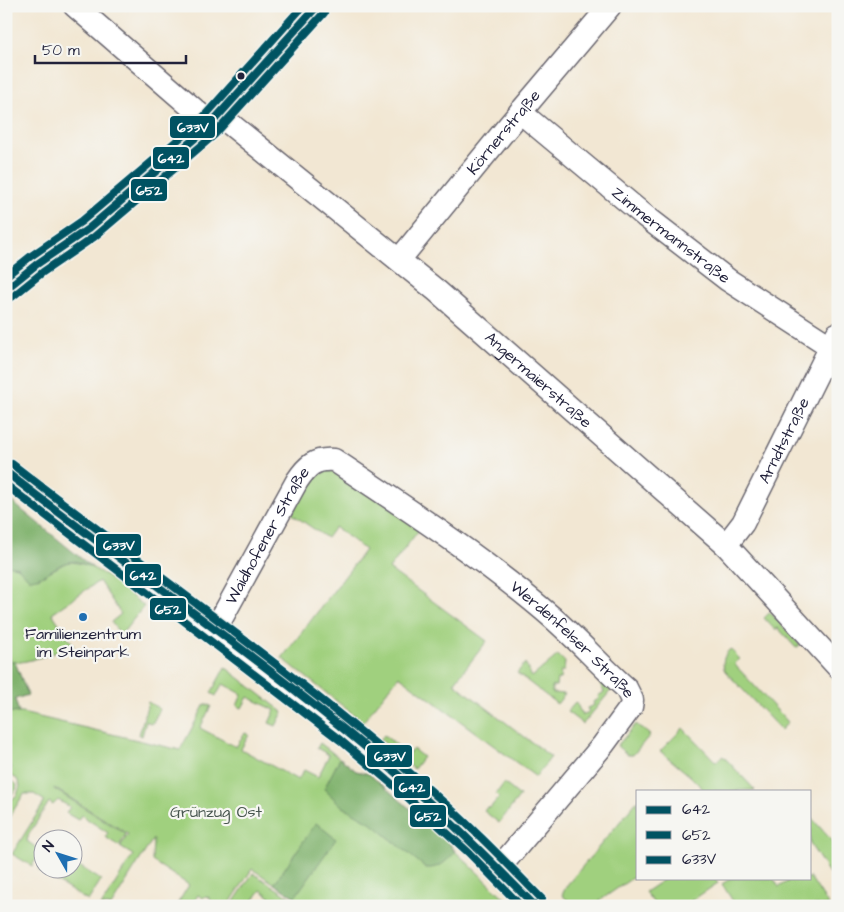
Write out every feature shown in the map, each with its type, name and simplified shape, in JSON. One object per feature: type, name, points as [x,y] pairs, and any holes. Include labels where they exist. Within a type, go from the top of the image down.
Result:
[{"type":"street","name":"Angermaierstraße","points":[[75,6],[215,120],[437,291],[726,545],[838,666]]},
{"type":"street","points":[[6,289],[37,264],[88,228],[172,160],[215,120],[318,6]]},
{"type":"street","name":"Körnerstraße","points":[[399,260],[610,6]]},
{"type":"street","name":"Zimmermannstraße","points":[[520,112],[645,216],[728,280],[834,340]]},
{"type":"street","name":"Arndtstraße","points":[[726,545],[743,523],[834,340]]},
{"type":"street","name":"Waidhofener Straße","points":[[215,630],[303,472],[311,464],[322,459],[334,460]]},
{"type":"street","name":"Werdenfelser Straße","points":[[334,460],[452,540],[546,614],[626,688],[632,700],[631,707],[624,719],[500,867]]},
{"type":"street","points":[[6,472],[58,514],[215,630],[359,742],[430,802],[500,867],[535,906]]},
{"type":"green space","points":[[327,471],[335,471],[422,526],[389,569],[487,641],[454,683],[551,757],[536,777],[399,676],[363,722],[282,658],[365,550],[335,527],[327,538],[292,514],[310,483],[320,474]]},
{"type":"green space","points":[[6,497],[93,568],[79,562],[64,563],[42,576],[29,579],[18,567],[6,565]]},
{"type":"green space","points":[[67,562],[78,563],[98,571],[118,584],[144,606],[121,635],[111,622],[121,614],[99,581],[52,613],[74,646],[27,661],[12,661],[6,654],[6,565],[18,568],[38,578]]},
{"type":"green space","points":[[770,612],[800,645],[796,648],[778,628],[775,630],[764,618]]},
{"type":"green space","points":[[730,649],[740,659],[735,663],[736,666],[788,722],[781,730],[725,671],[724,659]]},
{"type":"green space","points":[[6,654],[11,661],[15,662],[28,695],[15,699],[19,713],[6,712]]},
{"type":"green space","points":[[558,655],[565,662],[564,671],[561,671],[560,679],[557,679],[556,686],[552,686],[552,693],[565,694],[557,704],[517,673],[525,663],[532,677]]},
{"type":"green space","points":[[225,667],[283,712],[276,726],[269,723],[275,710],[248,697],[242,708],[237,706],[242,694],[223,684],[216,696],[211,693]]},
{"type":"green space","points":[[599,675],[613,688],[583,724],[567,712],[576,702],[582,715],[589,712],[587,708],[594,705],[593,702],[599,699],[598,696],[604,692],[597,677]]},
{"type":"green space","points":[[148,702],[160,709],[152,724],[146,721],[142,736],[139,735]]},
{"type":"green space","name":"Grünzug Ost","points":[[205,704],[211,706],[200,728],[236,747],[245,733],[249,735],[241,749],[298,780],[304,770],[318,777],[329,755],[317,748],[320,743],[356,771],[369,774],[446,839],[456,852],[513,906],[309,906],[252,869],[228,906],[207,906],[211,899],[198,895],[191,906],[176,906],[189,885],[152,861],[153,839],[111,906],[101,906],[133,855],[120,847],[128,834],[54,788],[126,834],[119,846],[105,837],[108,833],[81,815],[78,820],[66,813],[70,807],[58,800],[53,805],[49,802],[29,834],[27,841],[32,845],[32,866],[12,854],[45,801],[34,794],[24,794],[6,822],[6,804],[17,795],[20,786],[17,779],[8,774],[12,767],[6,763],[6,712],[22,713],[180,750]]},
{"type":"green space","points":[[636,724],[650,735],[633,755],[628,755],[617,746]]},
{"type":"green space","points":[[683,728],[716,762],[723,756],[755,790],[704,790],[660,751]]},
{"type":"green space","points":[[384,735],[408,754],[413,749],[423,757],[414,769],[380,739]]},
{"type":"green space","points":[[340,758],[356,771],[369,774],[446,839],[455,852],[439,866],[426,868],[370,822],[343,807],[324,789]]},
{"type":"green space","points":[[14,782],[17,785],[16,790],[6,800],[6,786],[10,789],[13,787],[10,784]]},
{"type":"green space","points":[[504,783],[520,796],[499,823],[484,811],[487,807],[490,808],[499,797],[496,794]]},
{"type":"green space","points":[[636,802],[636,875],[592,906],[574,906],[562,895],[567,885]]},
{"type":"green space","points":[[812,818],[833,842],[838,839],[838,887],[812,847]]},
{"type":"green space","points":[[316,823],[336,839],[295,897],[274,884]]},
{"type":"green space","points":[[82,868],[101,880],[88,901],[54,880],[82,880]]},
{"type":"green space","points":[[253,873],[291,898],[286,906],[282,906],[261,890],[249,906],[231,906]]},
{"type":"green space","points":[[663,880],[716,880],[718,883],[691,901],[693,906],[656,906],[645,892]]},
{"type":"green space","points":[[728,880],[774,880],[779,887],[790,880],[812,880],[829,906],[736,906],[722,884]]},
{"type":"transit line","name":"633V","points":[[6,276],[31,256],[82,221],[200,121],[303,6]]},
{"type":"transit line","name":"642","points":[[6,289],[37,264],[88,229],[207,128],[317,6]]},
{"type":"transit line","name":"652","points":[[12,297],[43,272],[94,237],[214,135],[324,13]]},
{"type":"transit line","name":"633V","points":[[12,464],[268,658],[368,738],[449,808],[542,899]]},
{"type":"transit line","name":"642","points":[[6,472],[263,665],[363,745],[444,816],[535,906]]},
{"type":"transit line","name":"652","points":[[6,485],[340,740],[468,852],[521,906]]},
{"type":"place","name":"Familienzentrum im Steinpark","points":[[83,617]]}]
